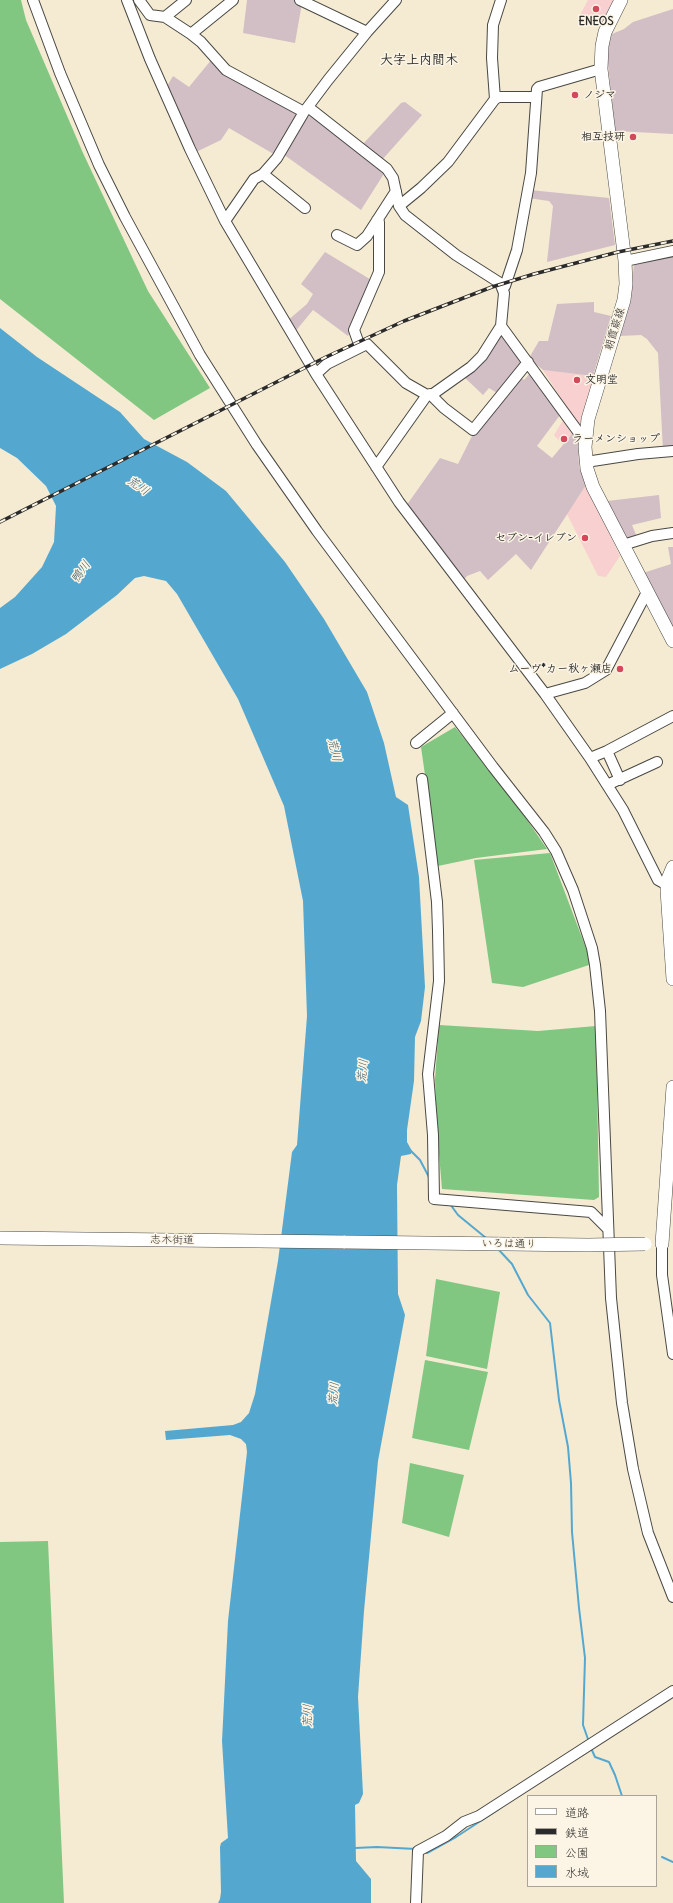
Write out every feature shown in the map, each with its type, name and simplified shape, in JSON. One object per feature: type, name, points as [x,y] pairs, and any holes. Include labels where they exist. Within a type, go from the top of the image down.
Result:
[{"type":"main road","name":"朝霞蕨線","points":[[621,0],[605,32],[602,46],[601,69],[625,261],[626,284],[624,300],[588,419],[585,438],[586,462],[594,487],[673,641]]},
{"type":"main road","points":[[673,867],[667,884],[673,979]]},
{"type":"main road","points":[[668,1244],[673,1087]]},
{"type":"main road","name":"志木街道","points":[[0,1238],[344,1242]]},
{"type":"main road","name":"いろは通り","points":[[344,1242],[588,1245],[668,1244]]},
{"type":"street","points":[[33,0],[74,109],[102,172],[128,224],[200,355],[257,445],[317,531],[551,843],[573,890],[596,965],[600,1011],[611,1298],[617,1370],[633,1469],[640,1502],[648,1533],[673,1597]]},
{"type":"street","points":[[128,0],[150,59],[190,149],[225,221],[316,374],[376,467],[438,554],[545,694],[590,758],[623,810],[658,880],[667,884]]},
{"type":"street","points":[[139,0],[150,15],[165,17],[201,42],[226,70],[306,109],[387,169],[393,178],[399,206],[406,215],[456,255],[500,283],[503,288],[504,293],[501,326],[482,356],[471,367],[429,395],[376,467]]},
{"type":"street","points":[[165,17],[186,0]]},
{"type":"street","points":[[191,34],[232,0]]},
{"type":"street","points":[[300,0],[367,32]]},
{"type":"street","points":[[225,221],[254,179],[263,174],[277,158],[306,109],[367,32],[396,0]]},
{"type":"street","points":[[399,206],[421,188],[448,162],[495,99],[492,58],[493,25],[501,0]]},
{"type":"street","points":[[503,288],[517,250],[531,173],[537,89],[539,86],[601,69]]},
{"type":"street","points":[[495,99],[536,97]]},
{"type":"street","points":[[263,174],[305,208]]},
{"type":"street","points":[[337,235],[356,245],[367,236],[396,191]]},
{"type":"street","points":[[360,347],[354,330],[379,272],[380,222],[377,220]]},
{"type":"street","points":[[625,261],[673,251]]},
{"type":"street","points":[[501,326],[579,433],[585,438]]},
{"type":"street","points":[[316,374],[327,364],[367,344],[406,383],[429,395],[473,430],[528,362]]},
{"type":"street","points":[[586,462],[638,454],[673,451]]},
{"type":"street","points":[[623,545],[652,536],[673,532]]},
{"type":"street","points":[[545,694],[585,683],[606,670],[647,592]]},
{"type":"street","points":[[416,743],[453,713]]},
{"type":"street","points":[[590,758],[607,751],[673,716]]},
{"type":"street","points":[[607,751],[620,780]]},
{"type":"street","points":[[608,785],[657,762]]},
{"type":"street","points":[[422,779],[434,872],[438,924],[439,981],[428,1074],[433,1135],[434,1199],[591,1212],[608,1229]]},
{"type":"street","points":[[668,1244],[662,1274],[673,1354]]},
{"type":"street","points":[[416,1903],[421,1849],[446,1836],[464,1822],[479,1816],[673,1691]]},
{"type":"shaded area","points":[[247,0],[295,0],[302,3],[295,43],[243,33]]},
{"type":"shaded area","name":"ENEOS","points":[[588,0],[614,0],[600,27],[580,15]]},
{"type":"shaded area","points":[[673,9],[673,134],[615,131],[608,64],[608,49],[612,34],[624,29],[633,22]]},
{"type":"shaded area","points":[[212,59],[301,113],[277,156],[229,128],[221,140],[194,153],[166,88],[173,76],[189,87]]},
{"type":"shaded area","points":[[405,102],[422,115],[382,160],[363,144],[401,103]]},
{"type":"shaded area","points":[[312,115],[385,172],[361,210],[283,154],[307,117]]},
{"type":"shaded area","points":[[530,190],[609,198],[615,245],[547,262],[553,206],[549,201],[528,198]]},
{"type":"shaded area","points":[[325,252],[373,281],[348,336],[313,310],[294,333],[287,321],[307,304],[313,294],[301,284]]},
{"type":"shaded area","points":[[673,253],[673,450],[663,451],[658,353],[647,339],[641,335],[620,336],[631,300],[634,262]]},
{"type":"shaded area","points":[[594,302],[594,312],[611,316],[593,376],[543,370],[529,358],[539,341],[548,341],[557,304]]},
{"type":"shaded area","points":[[500,334],[524,362],[497,393],[489,388],[483,395],[463,376]]},
{"type":"shaded area","points":[[543,370],[593,376],[580,424],[577,424]]},
{"type":"shaded area","points":[[532,371],[560,415],[537,446],[552,458],[572,434],[578,442],[579,467],[586,485],[531,570],[516,554],[488,580],[480,571],[467,576],[463,581],[406,506],[440,458],[458,464],[475,430],[519,375],[524,380]]},
{"type":"shaded area","points":[[563,420],[572,434],[563,445],[554,435]]},
{"type":"shaded area","points":[[586,485],[620,556],[606,577],[598,576],[567,514]]},
{"type":"shaded area","points":[[659,495],[661,518],[632,525],[637,537],[627,541],[607,501]]},
{"type":"shaded area","points":[[668,547],[673,547],[673,629],[643,573],[671,564]]},
{"type":"green space","points":[[0,0],[21,0],[26,20],[83,153],[148,291],[210,388],[154,420],[0,299]]},
{"type":"green space","points":[[455,727],[510,795],[547,849],[476,858],[438,866],[421,747]]},
{"type":"green space","points":[[550,853],[592,964],[523,987],[492,983],[474,860]]},
{"type":"green space","points":[[439,1025],[538,1031],[596,1026],[599,1197],[594,1200],[442,1189],[437,1130],[435,1079]]},
{"type":"green space","points":[[436,1279],[500,1292],[487,1369],[426,1356]]},
{"type":"green space","points":[[425,1360],[488,1372],[469,1450],[412,1438]]},
{"type":"green space","points":[[410,1463],[464,1475],[449,1537],[402,1523]]},
{"type":"green space","points":[[48,1541],[64,1903],[0,1903],[0,1542]]},
{"type":"water","points":[[0,328],[37,357],[120,412],[144,439],[187,462],[226,491],[285,562],[324,619],[367,692],[384,743],[396,797],[408,805],[419,877],[425,987],[421,1021],[415,1037],[414,1081],[407,1130],[407,1142],[412,1151],[411,1154],[401,1156],[397,1185],[398,1294],[405,1315],[378,1461],[364,1611],[358,1697],[363,1794],[359,1803],[355,1805],[356,1861],[371,1879],[371,1903],[218,1903],[221,1892],[220,1847],[221,1843],[228,1838],[222,1741],[228,1621],[247,1452],[246,1444],[241,1439],[230,1435],[166,1440],[165,1431],[233,1425],[241,1422],[249,1413],[255,1394],[278,1261],[292,1152],[297,1145],[307,1016],[303,901],[284,806],[238,699],[177,594],[166,581],[144,576],[135,578],[117,595],[66,634],[32,654],[0,669],[0,608],[15,597],[42,567],[54,542],[56,506],[46,486],[17,458],[0,448]]},
{"type":"waterway","points":[[410,1150],[420,1160],[430,1179]]},
{"type":"waterway","points":[[450,1204],[458,1215],[486,1238]]},
{"type":"waterway","points":[[498,1249],[512,1264],[528,1295],[550,1323],[559,1400],[568,1447],[571,1483],[572,1532],[585,1658],[583,1725],[589,1742]]},
{"type":"waterway","points":[[591,1748],[595,1757],[609,1762],[622,1795]]},
{"type":"waterway","points":[[424,1852],[427,1853],[456,1837],[499,1809]]},
{"type":"waterway","points":[[355,1848],[377,1847],[416,1849]]},
{"type":"waterway","points":[[662,1857],[673,1862]]},
{"type":"railway","points":[[0,522],[326,357],[404,321],[492,287],[534,274],[618,252],[673,241]]},
{"type":"place","name":"ENEOS","points":[[596,9]]},
{"type":"place","name":"ノジマ","points":[[575,95]]},
{"type":"place","name":"相互技研","points":[[633,137]]},
{"type":"place","name":"文明堂","points":[[577,380]]},
{"type":"place","name":"ラーメンショップ","points":[[564,439]]},
{"type":"place","name":"セブン-イレブン","points":[[585,538]]},
{"type":"place","name":"ムーヴ*カー秋ヶ瀬店","points":[[620,669]]},
{"type":"district","name":"大字上内間木","points":[[419,60]]},
{"type":"water label","name":"荒川","points":[[138,486]]},
{"type":"water label","name":"鴨川","points":[[81,572]]},
{"type":"water label","name":"荒川","points":[[334,750]]},
{"type":"water label","name":"荒川","points":[[363,1071]]},
{"type":"water label","name":"荒川","points":[[334,1394]]},
{"type":"water label","name":"荒川","points":[[308,1716]]}]
